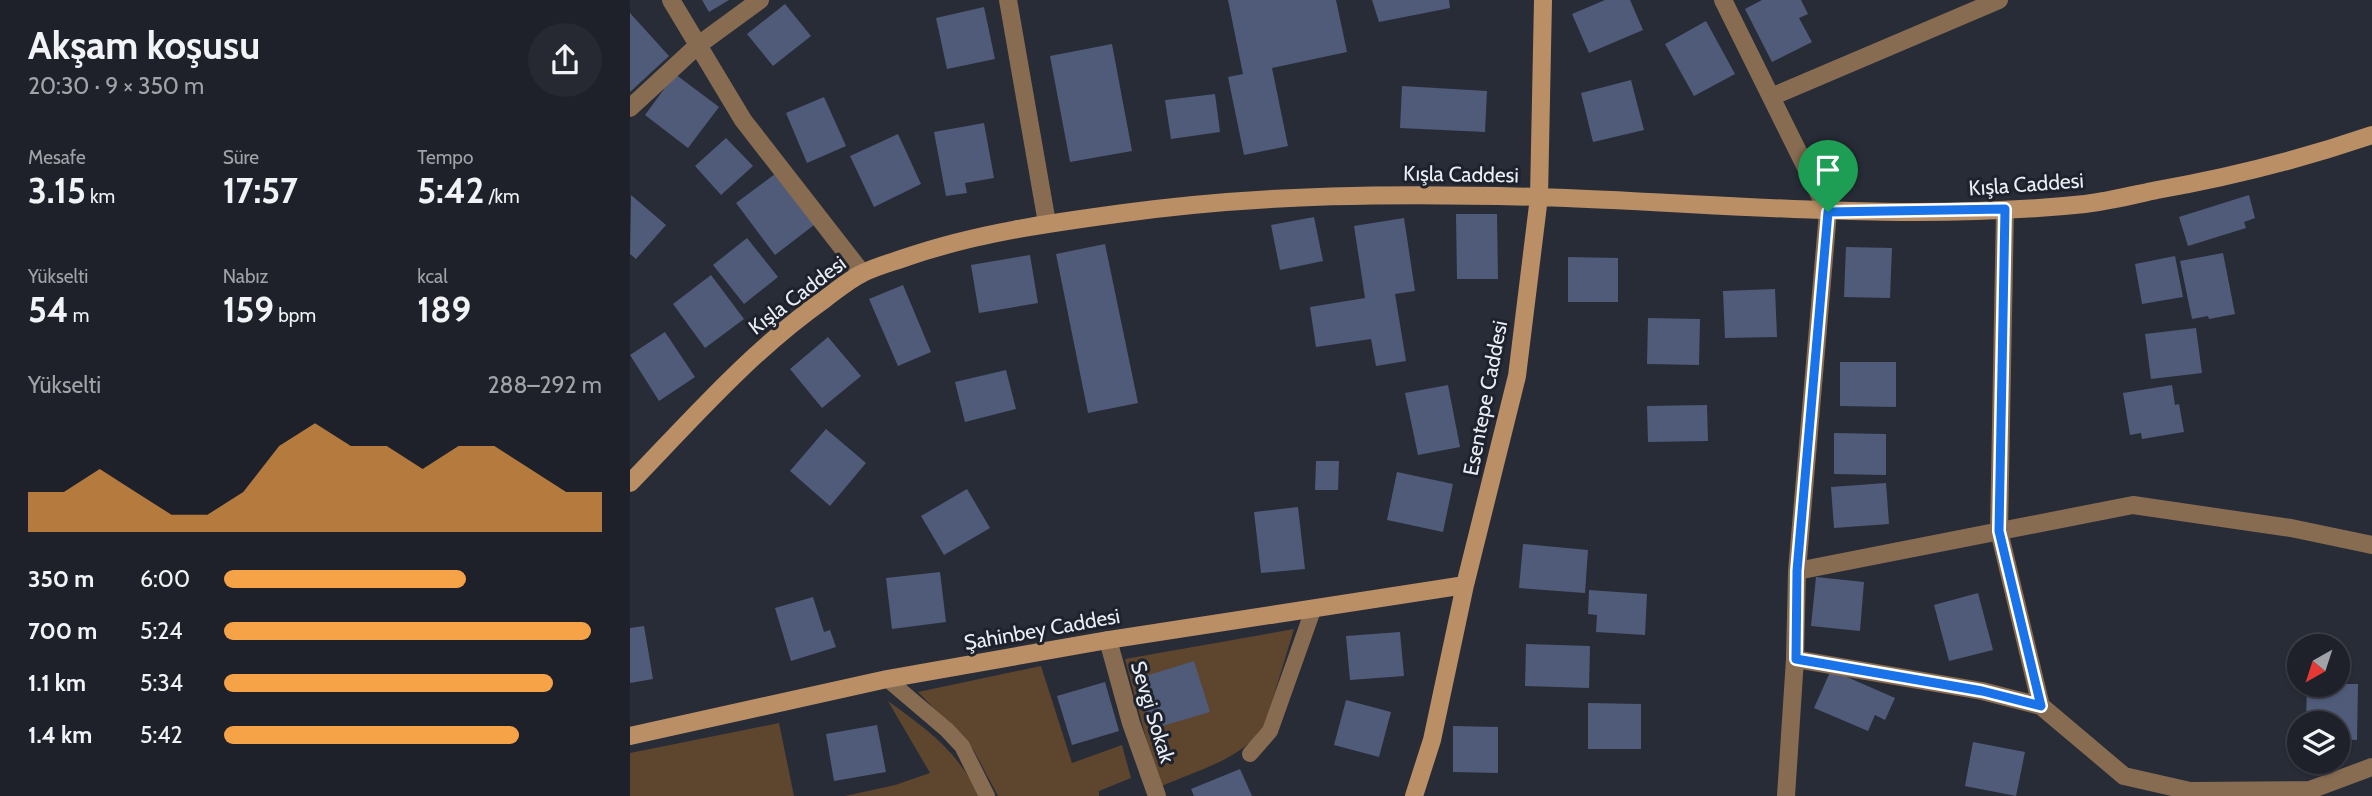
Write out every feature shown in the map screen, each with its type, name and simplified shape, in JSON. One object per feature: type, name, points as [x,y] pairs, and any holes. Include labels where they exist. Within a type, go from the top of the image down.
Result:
[{"type":"street","points":[[671,0],[743,120],[862,273]]},
{"type":"street","points":[[630,108],[697,46],[760,0]]},
{"type":"street","points":[[1008,0],[1047,223]]},
{"type":"street","name":"Esentepe Caddesi","points":[[1414,796],[1432,740],[1465,585],[1517,376],[1539,197],[1543,0]]},
{"type":"street","points":[[1723,0],[1828,212],[1797,571],[1796,659],[1786,796]]},
{"type":"street","points":[[1771,97],[1999,0]]},
{"type":"street","name":"Kışla Caddesi","points":[[630,483],[760,351],[807,311],[862,273],[981,235],[1168,207],[1287,197],[1539,197],[1828,212],[2005,209],[2091,203],[2198,183],[2295,160],[2372,135]]},
{"type":"street","points":[[2005,209],[1999,531],[2041,706]]},
{"type":"street","points":[[1797,571],[2133,505],[2291,528],[2372,545]]},
{"type":"street","name":"Şahinbey Caddesi","points":[[630,736],[887,679],[1108,640],[1465,585]]},
{"type":"street","name":"Sevgi Sokak","points":[[1108,640],[1131,723],[1157,796]]},
{"type":"street","points":[[1796,659],[1982,691],[2041,706],[2124,776],[2190,791],[2310,790],[2372,767]]},
{"type":"lane","points":[[1250,754],[1270,731],[1313,610]]},
{"type":"lane","points":[[887,679],[962,746],[988,796]]},
{"type":"shaded area","points":[[1294,629],[1265,725],[1256,737],[1245,747],[1219,762],[1162,786],[1125,659]]},
{"type":"shaded area","points":[[1041,666],[1072,763],[1122,745],[1131,778],[1099,791],[1099,796],[998,796],[973,749],[918,692]]},
{"type":"shaded area","points":[[888,701],[940,742],[962,766],[978,796],[845,796],[895,785],[930,773]]},
{"type":"shaded area","points":[[779,723],[794,796],[630,796],[630,753]]},
{"type":"building","points":[[702,0],[729,0],[709,12]]},
{"type":"building","points":[[1228,0],[1336,0],[1347,52],[1272,68],[1288,146],[1244,155],[1228,77],[1243,74]]},
{"type":"building","points":[[1372,0],[1449,0],[1450,8],[1379,22]]},
{"type":"building","points":[[1605,0],[1630,0],[1643,30],[1589,53],[1572,14]]},
{"type":"building","points":[[1762,0],[1801,0],[1808,14],[1799,18],[1812,42],[1772,62],[1745,9]]},
{"type":"building","points":[[785,4],[811,36],[773,66],[747,34]]},
{"type":"building","points":[[984,7],[995,59],[947,69],[936,18]]},
{"type":"building","points":[[630,13],[669,56],[630,92]]},
{"type":"building","points":[[1706,21],[1735,74],[1694,96],[1665,44]]},
{"type":"building","points":[[1112,44],[1132,151],[1070,162],[1050,56]]},
{"type":"building","points":[[675,74],[719,107],[688,148],[645,115]]},
{"type":"building","points":[[1631,80],[1644,130],[1593,142],[1581,93]]},
{"type":"building","points":[[1402,86],[1487,91],[1485,132],[1400,128]]},
{"type":"building","points":[[1215,94],[1220,132],[1171,139],[1165,100]]},
{"type":"building","points":[[824,97],[846,146],[807,163],[786,113]]},
{"type":"building","points":[[984,123],[994,178],[965,183],[967,193],[946,196],[934,132]]},
{"type":"building","points":[[898,134],[921,184],[874,207],[850,156]]},
{"type":"building","points":[[726,138],[753,166],[721,195],[695,166]]},
{"type":"building","points":[[775,174],[814,225],[775,255],[736,203]]},
{"type":"building","points":[[631,195],[666,225],[636,259],[630,254]]},
{"type":"building","points":[[2249,195],[2255,218],[2244,222],[2246,228],[2188,246],[2179,217]]},
{"type":"building","points":[[1456,214],[1497,214],[1498,279],[1457,279]]},
{"type":"building","points":[[1314,217],[1323,261],[1280,270],[1271,225]]},
{"type":"building","points":[[1404,218],[1415,291],[1395,294],[1406,361],[1376,366],[1371,339],[1316,347],[1310,307],[1365,298],[1354,226]]},
{"type":"building","points":[[747,238],[778,277],[744,304],[713,265]]},
{"type":"building","points":[[1105,244],[1138,403],[1088,413],[1056,254]]},
{"type":"building","points":[[1846,247],[1892,248],[1890,298],[1844,297]]},
{"type":"building","points":[[2223,253],[2235,314],[2192,319],[2180,261]]},
{"type":"building","points":[[1030,255],[1038,303],[979,313],[971,265]]},
{"type":"building","points":[[2175,256],[2183,297],[2142,304],[2135,264]]},
{"type":"building","points":[[1568,257],[1618,258],[1618,302],[1568,302]]},
{"type":"building","points":[[711,275],[744,319],[705,348],[673,304]]},
{"type":"building","points":[[903,285],[931,352],[898,366],[869,299]]},
{"type":"building","points":[[1775,289],[1777,337],[1725,338],[1723,291]]},
{"type":"building","points":[[1648,318],[1700,319],[1699,365],[1647,364]]},
{"type":"building","points":[[2196,328],[2202,373],[2151,379],[2145,334]]},
{"type":"building","points":[[665,332],[695,377],[659,401],[630,355]]},
{"type":"building","points":[[828,337],[861,376],[822,408],[790,369]]},
{"type":"building","points":[[1840,362],[1896,362],[1896,407],[1840,406]]},
{"type":"building","points":[[1006,370],[1016,409],[965,422],[955,382]]},
{"type":"building","points":[[1448,385],[1460,447],[1418,455],[1405,393]]},
{"type":"building","points":[[2172,385],[2184,432],[2142,439],[2141,433],[2130,435],[2123,393]]},
{"type":"building","points":[[1707,405],[1708,441],[1648,442],[1647,406]]},
{"type":"building","points":[[826,429],[866,463],[830,506],[790,471]]},
{"type":"building","points":[[1834,433],[1886,434],[1886,475],[1834,474]]},
{"type":"building","points":[[1316,461],[1339,461],[1338,490],[1315,490]]},
{"type":"building","points":[[1397,472],[1453,484],[1443,532],[1387,520]]},
{"type":"building","points":[[1886,483],[1889,524],[1834,528],[1831,487]]},
{"type":"building","points":[[967,489],[990,528],[944,555],[921,516]]},
{"type":"building","points":[[1298,507],[1305,569],[1261,573],[1254,512]]},
{"type":"building","points":[[1523,544],[1588,550],[1585,593],[1519,588]]},
{"type":"building","points":[[940,572],[946,622],[892,629],[886,578]]},
{"type":"building","points":[[1816,577],[1864,582],[1860,631],[1811,626]]},
{"type":"building","points":[[1589,590],[1647,594],[1645,635],[1596,632],[1597,615],[1588,614]]},
{"type":"building","points":[[1978,593],[1993,650],[1949,661],[1934,605]]},
{"type":"building","points":[[813,597],[824,632],[830,630],[836,647],[791,661],[775,608]]},
{"type":"building","points":[[644,626],[653,679],[630,683],[630,628]]},
{"type":"building","points":[[1400,632],[1404,676],[1350,680],[1346,636]]},
{"type":"building","points":[[1526,644],[1590,646],[1589,688],[1525,686]]},
{"type":"building","points":[[1194,661],[1210,712],[1152,729],[1136,679]]},
{"type":"building","points":[[1831,670],[1895,698],[1885,720],[1875,715],[1868,731],[1814,708]]},
{"type":"building","points":[[1105,682],[1119,731],[1072,745],[1057,696]]},
{"type":"building","points":[[2350,684],[2358,684],[2357,740],[2350,740],[2350,711],[2306,711],[2307,697],[2350,697]]},
{"type":"building","points":[[1346,700],[1391,712],[1379,757],[1334,745]]},
{"type":"building","points":[[1588,703],[1641,704],[1641,749],[1588,749]]},
{"type":"building","points":[[877,725],[886,772],[834,781],[826,734]]},
{"type":"building","points":[[1453,726],[1498,727],[1498,773],[1453,772]]},
{"type":"building","points":[[1973,742],[2025,752],[2016,796],[1965,786]]},
{"type":"building","points":[[1240,769],[1252,796],[1194,796],[1191,789]]},
{"type":"route","points":[[2005,209],[1999,531],[2041,706],[1982,691],[1796,659],[1797,571],[1828,212],[2005,209]]}]
